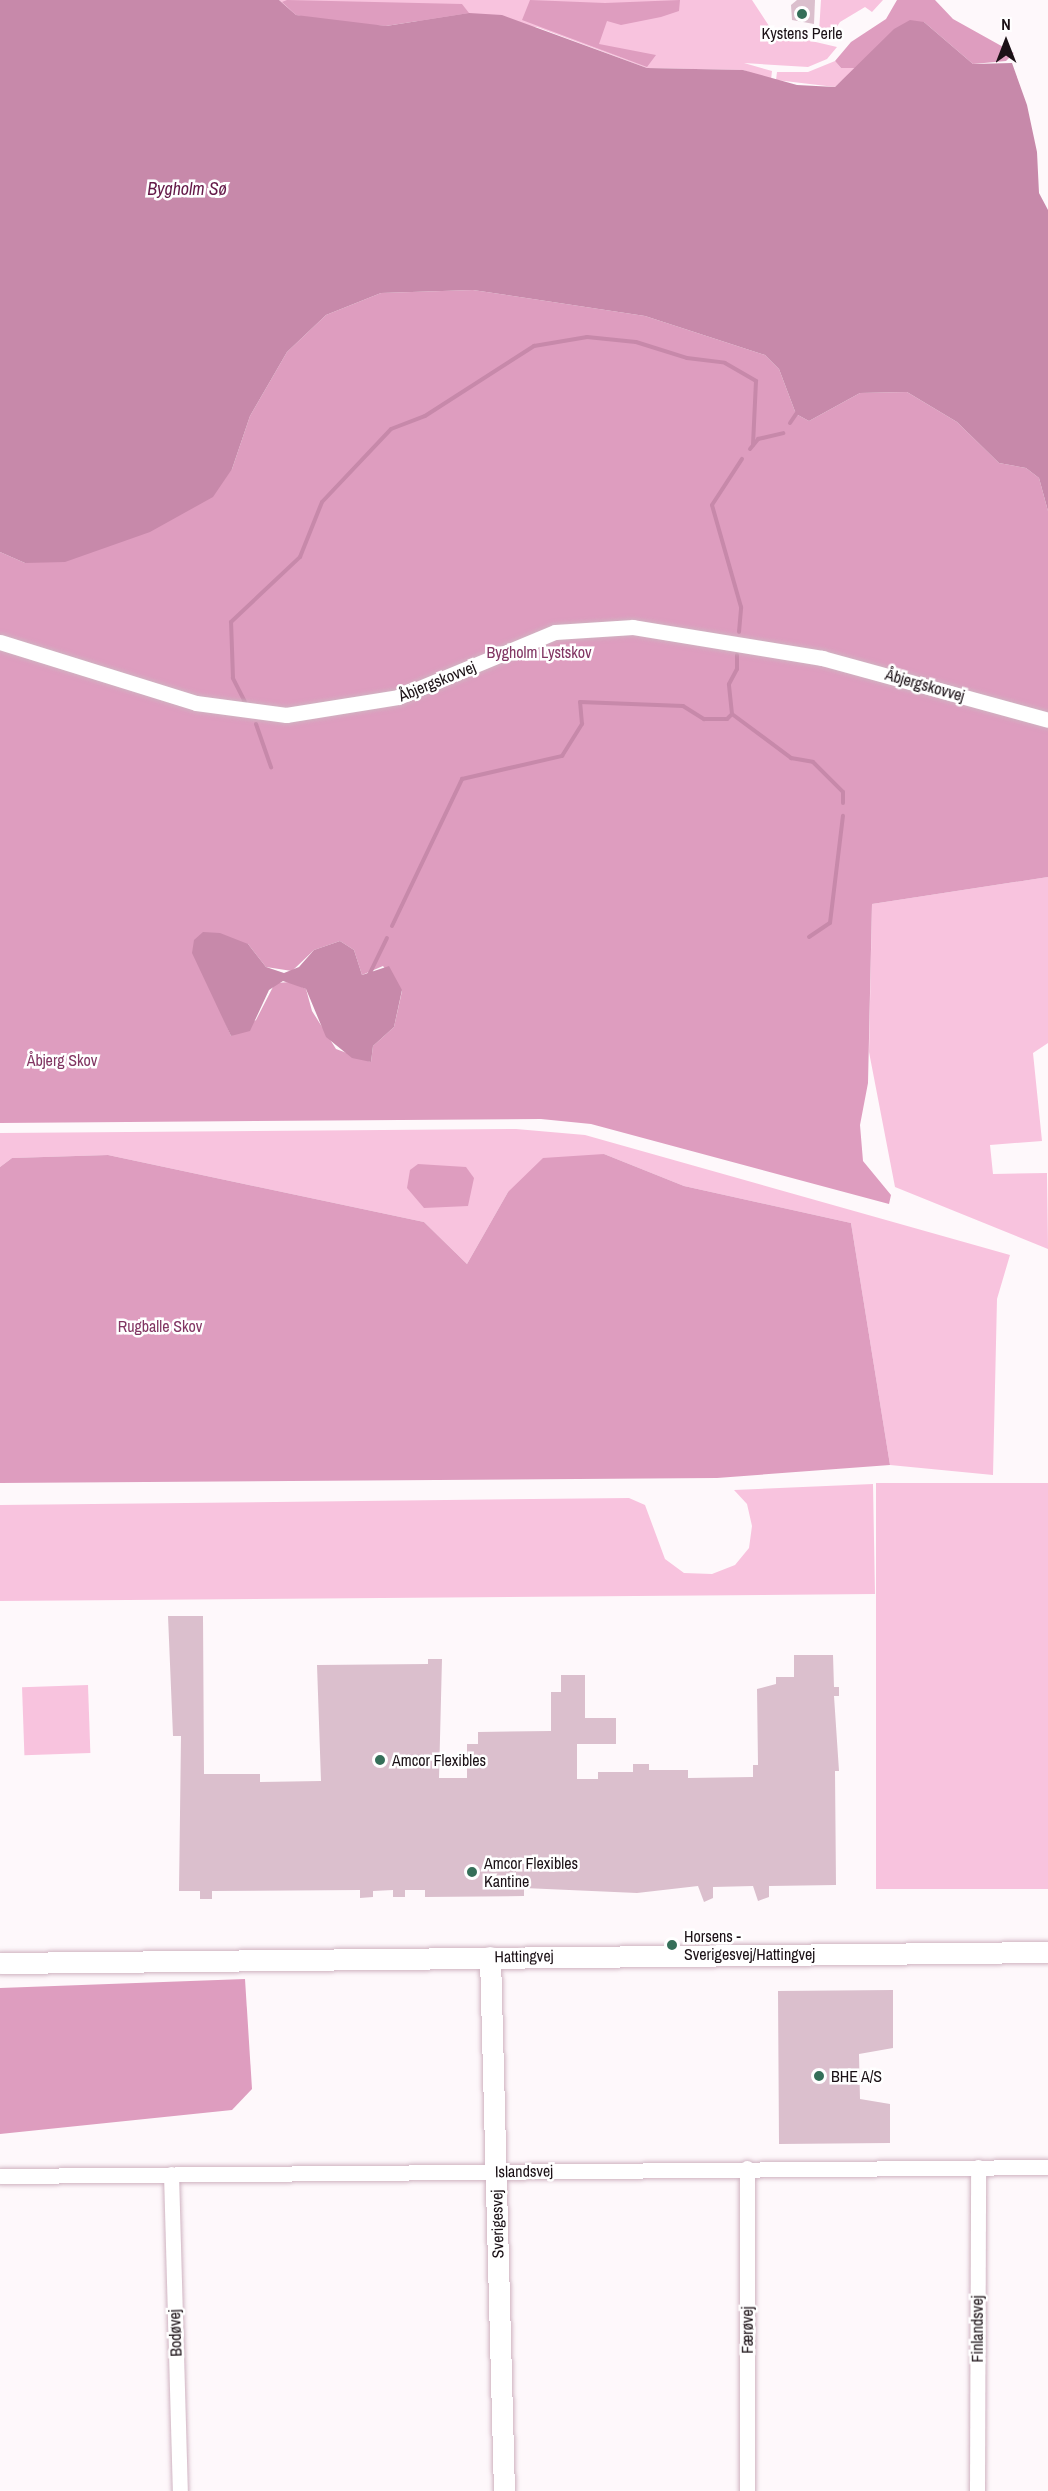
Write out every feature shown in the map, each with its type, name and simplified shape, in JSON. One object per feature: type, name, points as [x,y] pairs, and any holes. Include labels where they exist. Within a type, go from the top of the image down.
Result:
[{"type":"street","name":"Åbjergskovvej","points":[[0,642],[196,703],[286,716],[398,698],[555,632],[633,627],[822,658],[1048,720]]},
{"type":"street","name":"Hattingvej","points":[[0,1963],[1048,1952]]},
{"type":"street","name":"Sverigesvej","points":[[490,1957],[504,2491]]},
{"type":"street","name":"Islandsvej","points":[[0,2176],[1048,2167]]},
{"type":"street","name":"Færøvej","points":[[747,2168],[747,2491]]},
{"type":"street","name":"Finlandsvej","points":[[977,2491],[978,2168]]},
{"type":"street","name":"Bodøvej","points":[[171,2174],[180,2491]]},
{"type":"shaded area","points":[[279,0],[752,0],[773,32],[837,47],[827,59],[808,67],[744,63],[772,71],[771,80],[743,70],[647,68],[537,27],[296,15]]},
{"type":"shaded area","points":[[821,0],[883,0],[872,12],[865,7],[840,22],[832,34],[819,32]]},
{"type":"shaded area","points":[[835,61],[841,68],[856,68],[835,87],[776,80],[777,72],[808,72]]},
{"type":"shaded area","points":[[1048,877],[1048,1043],[1033,1053],[1042,1141],[990,1145],[993,1174],[1047,1173],[1048,1249],[895,1187],[869,1052],[872,904]]},
{"type":"shaded area","points":[[516,1129],[585,1135],[1010,1255],[997,1299],[993,1475],[890,1465],[851,1223],[684,1186],[604,1154],[508,1192],[467,1264],[424,1222],[108,1155],[12,1158],[0,1167],[0,1133]]},
{"type":"shaded area","points":[[876,1483],[1048,1483],[1048,1889],[876,1889]]},
{"type":"shaded area","points":[[873,1484],[875,1594],[0,1601],[0,1505],[629,1498],[645,1505],[665,1559],[684,1573],[712,1574],[735,1565],[749,1548],[752,1526],[747,1504],[734,1490]]},
{"type":"shaded area","points":[[88,1685],[90,1753],[24,1755],[22,1687]]},
{"type":"green space","points":[[287,0],[462,4],[469,13],[386,26],[335,23],[296,15],[282,2]]},
{"type":"green space","points":[[530,0],[605,3],[680,0],[679,11],[661,17],[621,25],[607,21],[599,44],[656,55],[647,67],[522,20]]},
{"type":"green space","points":[[897,0],[935,0],[953,19],[1014,53],[1006,61],[973,64],[924,22],[873,52],[856,68],[841,68],[835,61],[851,42],[886,19]]},
{"type":"green space","name":"Bygholm Lystskov","points":[[473,290],[645,316],[765,355],[779,369],[796,414],[809,421],[860,393],[907,392],[957,422],[999,463],[1026,468],[1039,478],[1048,511],[1048,877],[872,904],[868,1083],[860,1125],[863,1161],[891,1195],[889,1204],[591,1124],[541,1119],[0,1123],[0,552],[25,563],[232,469],[250,416],[287,352],[326,315],[381,293]],"holes":[[[340,941],[354,950],[362,975],[383,966],[402,991],[394,1027],[373,1046],[371,1062],[336,1049],[312,1011],[306,989],[291,982],[275,983],[256,1020],[231,1036],[204,972],[248,944],[266,967],[292,971],[314,950]]]},
{"type":"green space","name":"Rugballe Skov","points":[[604,1154],[684,1186],[851,1223],[890,1465],[717,1478],[0,1483],[0,1167],[12,1158],[108,1155],[424,1222],[467,1264],[508,1192],[543,1158]]},
{"type":"green space","points":[[418,1164],[466,1167],[474,1178],[468,1206],[424,1208],[407,1188],[410,1170]]},
{"type":"green space","points":[[245,1979],[252,2089],[232,2110],[0,2134],[0,1988]]},
{"type":"water","name":"Bygholm Sø","points":[[0,0],[279,0],[296,15],[386,26],[469,13],[502,15],[647,68],[743,70],[797,85],[835,87],[894,29],[910,20],[924,22],[973,64],[1012,63],[1027,105],[1037,152],[1039,193],[1048,210],[1048,511],[1039,478],[1026,468],[999,463],[957,422],[907,392],[860,393],[809,421],[796,414],[779,369],[765,355],[645,316],[473,290],[381,293],[326,315],[287,352],[250,416],[232,469],[213,497],[150,532],[65,562],[25,563],[0,552]]},
{"type":"water","points":[[203,932],[220,933],[248,944],[266,967],[284,973],[299,967],[314,950],[340,941],[354,950],[362,975],[389,966],[402,990],[394,1027],[373,1046],[371,1062],[352,1058],[326,1037],[306,989],[283,981],[269,990],[250,1031],[231,1036],[192,953],[194,940]]},
{"type":"building","name":"Kystens Perle","points":[[797,0],[815,0],[814,24],[792,20],[791,5]]},
{"type":"building","name":"Amcor Flexibles","points":[[168,1616],[203,1616],[204,1774],[260,1774],[260,1782],[321,1781],[317,1665],[428,1664],[428,1659],[442,1659],[439,1778],[467,1778],[467,1744],[478,1744],[478,1732],[551,1731],[551,1692],[561,1692],[561,1675],[585,1675],[585,1718],[616,1718],[616,1744],[577,1744],[577,1779],[598,1779],[598,1772],[633,1772],[633,1764],[649,1764],[649,1770],[688,1770],[688,1778],[753,1777],[753,1765],[758,1765],[757,1689],[776,1684],[776,1677],[794,1677],[794,1655],[833,1655],[834,1687],[839,1687],[839,1696],[834,1696],[839,1771],[835,1771],[836,1885],[769,1886],[769,1897],[758,1901],[753,1886],[713,1887],[713,1898],[704,1902],[698,1886],[637,1893],[524,1888],[524,1896],[425,1897],[425,1890],[405,1890],[405,1897],[393,1897],[393,1890],[373,1891],[373,1897],[360,1898],[360,1890],[212,1891],[212,1899],[200,1899],[200,1891],[179,1891],[181,1736],[173,1736]]},
{"type":"building","name":"BHE A/S","points":[[893,1990],[893,2048],[859,2054],[860,2099],[890,2104],[890,2143],[779,2144],[778,1991]]},
{"type":"waterway","points":[[245,702],[233,678],[231,622],[300,557],[322,502],[391,429],[425,416],[534,346],[587,337],[636,342],[687,358],[725,363],[756,381],[753,445]]},
{"type":"waterway","points":[[790,423],[796,414]]},
{"type":"waterway","points":[[750,449],[758,439],[783,433]]},
{"type":"waterway","points":[[739,632],[741,607],[712,505],[742,459]]},
{"type":"waterway","points":[[392,926],[462,779],[562,756],[582,724],[580,702],[683,706],[704,719],[727,719],[732,714],[729,684],[737,669],[737,655]]},
{"type":"waterway","points":[[732,714],[791,758],[813,762],[843,792],[843,803]]},
{"type":"waterway","points":[[256,724],[271,767]]},
{"type":"waterway","points":[[809,937],[830,923],[843,816]]},
{"type":"waterway","points":[[369,975],[387,938]]},
{"type":"place","name":"Kystens Perle","points":[[802,14]]},
{"type":"place","name":"Amcor Flexibles","points":[[380,1760]]},
{"type":"place","name":"Amcor Flexibles Kantine","points":[[472,1872]]},
{"type":"place","name":"Horsens - Sverigesvej/Hattingvej","points":[[672,1945]]},
{"type":"place","name":"BHE A/S","points":[[819,2076]]},
{"type":"park label","name":"Åbjerg Skov","points":[[62,1060]]}]
